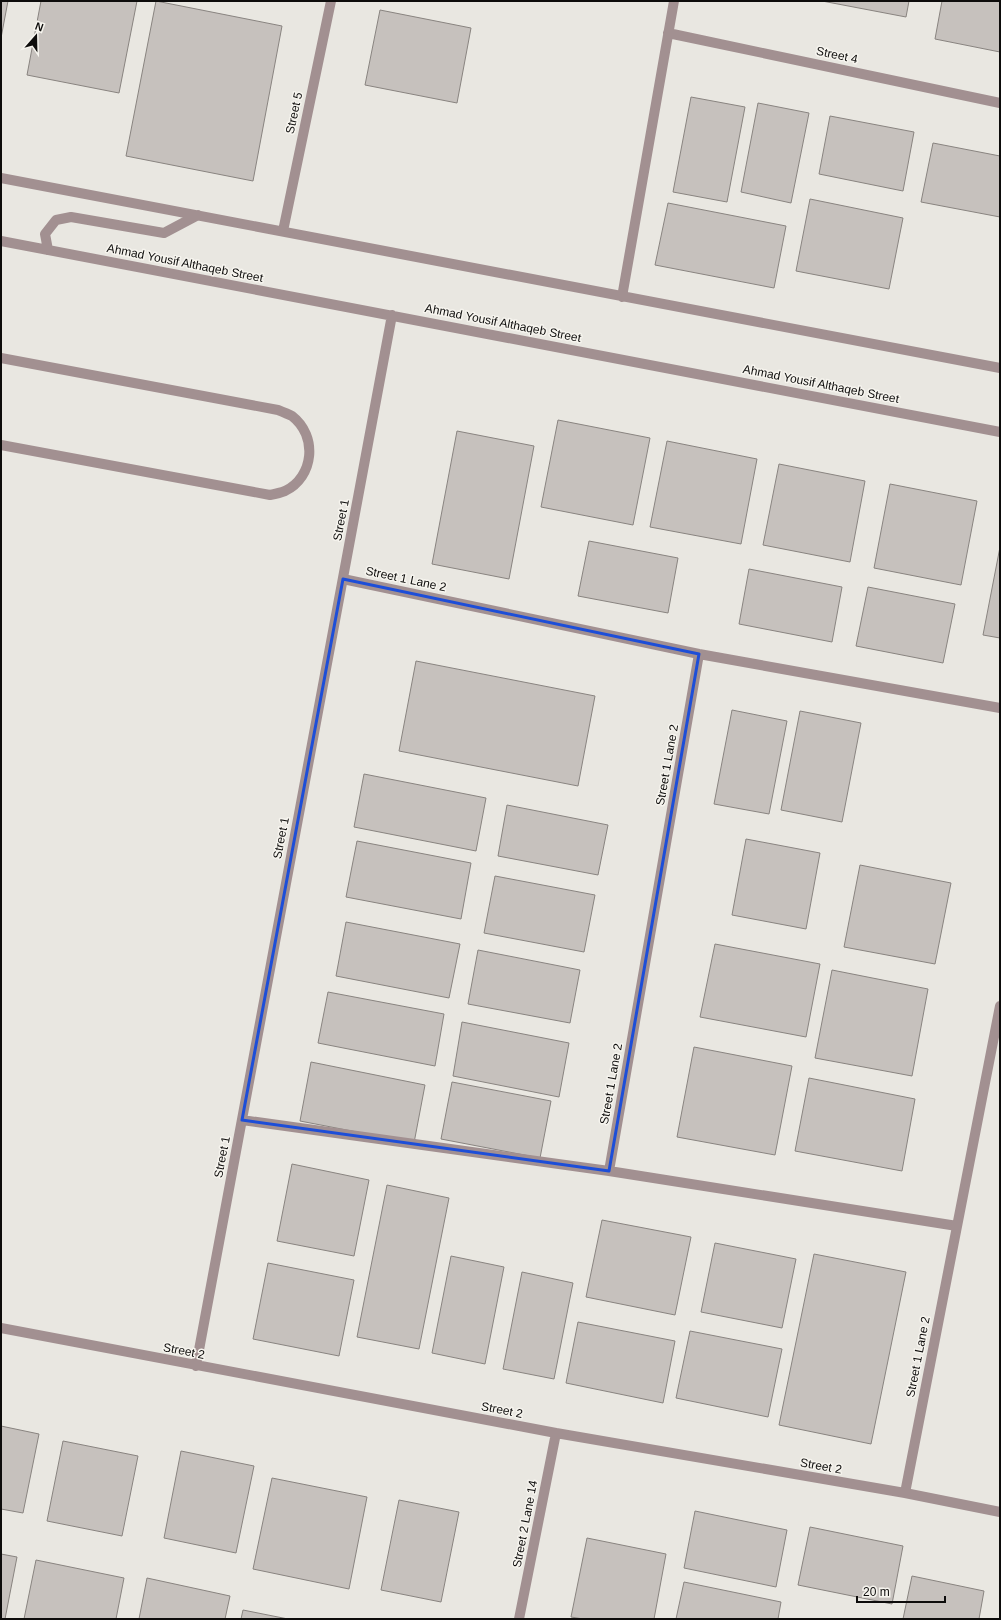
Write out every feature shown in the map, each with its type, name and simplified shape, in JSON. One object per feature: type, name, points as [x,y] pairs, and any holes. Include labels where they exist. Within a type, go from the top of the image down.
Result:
[{"type":"street","name":"Street 5","points":[[283,230],[331,1]]},
{"type":"street","points":[[622,296],[674,1]]},
{"type":"street","name":"Street 4","points":[[668,33],[1000,103]]},
{"type":"street","points":[[1,178],[283,230],[1000,368]]},
{"type":"street","points":[[48,250],[45,234],[56,220],[71,217],[164,233],[198,215]]},
{"type":"street","name":"Ahmad Yousif Althaqeb Street","points":[[1,241],[1000,432]]},
{"type":"street","name":"Street 1","points":[[196,1366],[392,315]]},
{"type":"street","points":[[1,358],[278,410],[292,416],[302,427],[309,441],[310,456],[306,471],[297,483],[284,491],[270,495],[1,444]]},
{"type":"street","name":"Street 1 Lane 2","points":[[343,579],[699,654],[1000,708]]},
{"type":"street","name":"Street 1 Lane 2","points":[[609,1171],[699,654]]},
{"type":"street","name":"Street 1 Lane 2","points":[[905,1493],[1000,1006]]},
{"type":"street","points":[[242,1120],[609,1171],[957,1226]]},
{"type":"street","name":"Street 2","points":[[1,1328],[556,1433],[905,1493],[1000,1512]]},
{"type":"street","name":"Street 2 Lane 14","points":[[519,1619],[556,1433]]},
{"type":"highlighted area","points":[[343,579],[699,654],[609,1171],[242,1120]]},
{"type":"building","points":[[1,1],[8,1],[1,38]]},
{"type":"building","points":[[41,1],[137,1],[119,93],[27,75]]},
{"type":"building","points":[[156,1],[282,26],[253,181],[126,156]]},
{"type":"building","points":[[822,1],[909,1],[906,17]]},
{"type":"building","points":[[942,1],[1000,1],[1000,52],[935,39]]},
{"type":"building","points":[[380,10],[471,28],[457,103],[365,85]]},
{"type":"building","points":[[691,97],[745,107],[727,202],[673,192]]},
{"type":"building","points":[[758,103],[809,113],[791,203],[741,192]]},
{"type":"building","points":[[830,116],[914,132],[903,191],[819,174]]},
{"type":"building","points":[[933,143],[1000,156],[1000,217],[921,202]]},
{"type":"building","points":[[810,199],[903,218],[889,289],[796,271]]},
{"type":"building","points":[[668,203],[786,226],[774,288],[655,265]]},
{"type":"building","points":[[558,420],[650,438],[633,525],[541,507]]},
{"type":"building","points":[[457,431],[534,446],[509,579],[432,564]]},
{"type":"building","points":[[667,441],[757,459],[741,544],[650,527]]},
{"type":"building","points":[[779,464],[865,481],[850,562],[763,545]]},
{"type":"building","points":[[890,484],[977,501],[961,585],[874,568]]},
{"type":"building","points":[[589,541],[678,558],[668,613],[578,596]]},
{"type":"building","points":[[1000,547],[1000,638],[983,635]]},
{"type":"building","points":[[749,569],[842,587],[832,642],[739,624]]},
{"type":"building","points":[[868,587],[955,604],[943,663],[856,646]]},
{"type":"building","points":[[416,661],[595,696],[578,786],[399,751]]},
{"type":"building","points":[[732,710],[787,721],[769,814],[714,804]]},
{"type":"building","points":[[800,711],[861,723],[842,822],[781,810]]},
{"type":"building","points":[[364,774],[486,798],[476,851],[354,827]]},
{"type":"building","points":[[507,805],[608,825],[598,875],[498,856]]},
{"type":"building","points":[[746,839],[820,853],[806,929],[732,915]]},
{"type":"building","points":[[357,841],[471,863],[461,919],[346,897]]},
{"type":"building","points":[[860,865],[951,883],[935,964],[844,947]]},
{"type":"building","points":[[495,876],[595,895],[584,952],[484,933]]},
{"type":"building","points":[[346,922],[460,944],[449,998],[336,976]]},
{"type":"building","points":[[715,944],[820,964],[806,1037],[700,1017]]},
{"type":"building","points":[[478,950],[580,970],[570,1023],[468,1004]]},
{"type":"building","points":[[832,970],[928,989],[912,1076],[815,1058]]},
{"type":"building","points":[[328,992],[444,1014],[435,1066],[318,1043]]},
{"type":"building","points":[[462,1022],[569,1043],[559,1097],[453,1076]]},
{"type":"building","points":[[694,1047],[792,1066],[775,1155],[677,1137]]},
{"type":"building","points":[[311,1062],[425,1085],[414,1143],[300,1121]]},
{"type":"building","points":[[809,1078],[915,1099],[902,1171],[795,1151]]},
{"type":"building","points":[[452,1082],[551,1101],[540,1158],[441,1139]]},
{"type":"building","points":[[292,1164],[369,1180],[354,1256],[277,1241]]},
{"type":"building","points":[[387,1185],[449,1198],[419,1349],[357,1337]]},
{"type":"building","points":[[602,1220],[691,1237],[675,1315],[586,1297]]},
{"type":"building","points":[[715,1243],[796,1259],[782,1328],[701,1312]]},
{"type":"building","points":[[814,1254],[906,1272],[871,1444],[779,1425]]},
{"type":"building","points":[[451,1256],[504,1267],[485,1364],[432,1353]]},
{"type":"building","points":[[268,1263],[354,1280],[339,1356],[253,1339]]},
{"type":"building","points":[[522,1272],[573,1283],[554,1379],[503,1369]]},
{"type":"building","points":[[578,1322],[675,1341],[663,1403],[566,1383]]},
{"type":"building","points":[[690,1331],[782,1349],[768,1417],[676,1398]]},
{"type":"building","points":[[1,1426],[39,1434],[23,1513],[1,1509]]},
{"type":"building","points":[[63,1441],[138,1456],[122,1536],[47,1521]]},
{"type":"building","points":[[181,1451],[254,1466],[236,1553],[164,1538]]},
{"type":"building","points":[[272,1478],[367,1497],[349,1589],[253,1569]]},
{"type":"building","points":[[399,1500],[459,1512],[441,1602],[381,1590]]},
{"type":"building","points":[[695,1511],[787,1530],[776,1587],[684,1568]]},
{"type":"building","points":[[810,1527],[903,1546],[892,1604],[798,1585]]},
{"type":"building","points":[[587,1538],[666,1554],[654,1619],[583,1619],[571,1617]]},
{"type":"building","points":[[1,1554],[17,1557],[5,1619],[1,1619]]},
{"type":"building","points":[[36,1560],[124,1578],[116,1619],[24,1619]]},
{"type":"building","points":[[912,1576],[984,1591],[979,1619],[903,1619]]},
{"type":"building","points":[[147,1578],[230,1596],[225,1619],[139,1619]]},
{"type":"building","points":[[684,1582],[781,1602],[778,1619],[676,1619]]},
{"type":"building","points":[[243,1610],[288,1619],[241,1619]]}]
